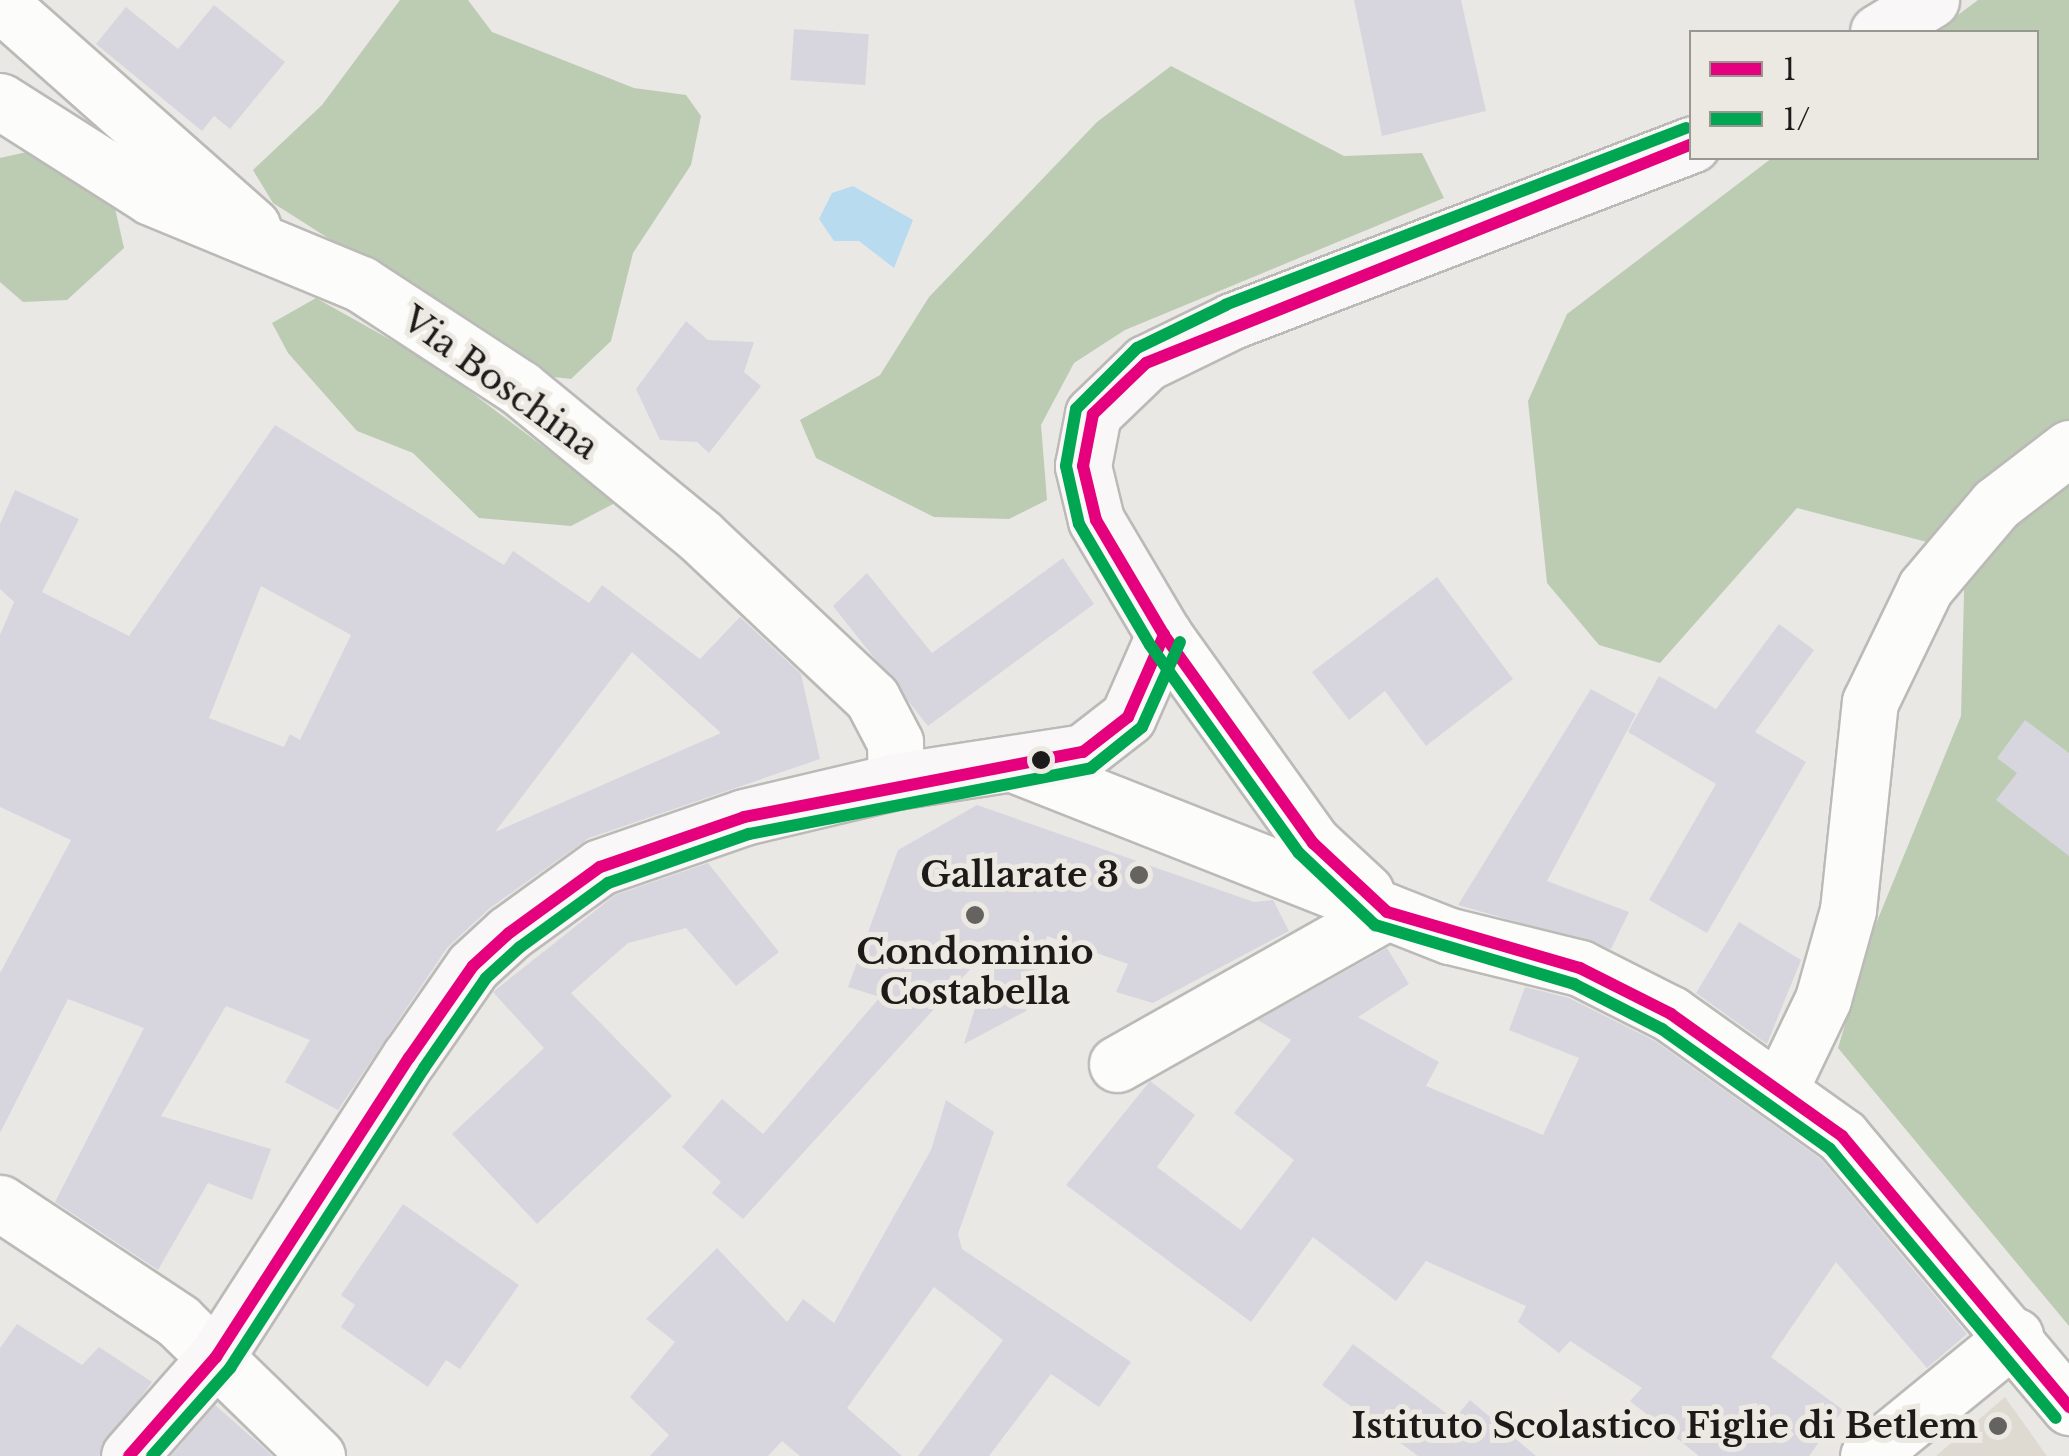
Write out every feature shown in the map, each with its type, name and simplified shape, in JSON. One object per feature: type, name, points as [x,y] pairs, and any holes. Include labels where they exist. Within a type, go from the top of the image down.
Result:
[{"type":"street","points":[[1881,30],[1931,0]]},
{"type":"street","points":[[0,3],[97,80],[278,250]]},
{"type":"street","name":"Via Boschina","points":[[0,101],[151,197],[361,284],[520,388],[699,534],[872,698],[895,742],[896,780]]},
{"type":"street","points":[[1387,912],[1313,843],[1164,634],[1096,520],[1083,466],[1092,414],[1146,363],[1232,320],[1689,145]]},
{"type":"street","points":[[1779,1090],[1823,999],[1848,910],[1870,702],[1925,588],[1996,504],[2069,448]]},
{"type":"street","points":[[128,1456],[216,1356],[409,1058],[473,966],[509,933],[600,867],[744,817],[896,780],[1018,766],[1083,752],[1128,717],[1164,634]]},
{"type":"street","points":[[1018,766],[1387,912],[1580,968],[1671,1014],[1842,1136],[2015,1336],[2069,1407]]},
{"type":"street","points":[[1117,1064],[1387,912]]},
{"type":"street","points":[[0,1203],[216,1356],[317,1456]]},
{"type":"street","points":[[1868,1456],[2015,1336]]},
{"type":"shaded area","name":"Istituto Scolastico Figlie di Betlem","points":[[2005,1397],[2047,1456],[1936,1456]]},
{"type":"green space","points":[[400,0],[468,0],[492,32],[634,88],[686,95],[701,116],[691,165],[633,253],[611,341],[571,379],[545,376],[273,203],[253,170],[322,105]]},
{"type":"green space","points":[[1978,0],[2069,0],[2069,1326],[1838,1048],[1873,931],[1961,716],[1965,552],[1797,508],[1660,663],[1599,645],[1547,583],[1528,401],[1567,314],[1769,160],[2039,160],[2039,30],[1938,30]]},
{"type":"green space","points":[[1171,66],[1344,156],[1422,153],[1444,198],[1125,330],[1074,363],[1041,425],[1047,500],[1009,519],[934,517],[816,458],[800,420],[880,375],[929,297],[1097,122]]},
{"type":"green space","points":[[31,151],[115,208],[124,248],[67,300],[23,302],[0,282],[0,158]]},
{"type":"green space","points":[[316,298],[432,363],[617,502],[571,526],[479,518],[413,453],[357,431],[288,353],[272,323]]},
{"type":"water","points":[[853,186],[913,220],[894,268],[859,241],[834,241],[819,219],[832,193]]},
{"type":"building","points":[[1354,0],[1461,0],[1486,111],[1382,136]]},
{"type":"building","points":[[214,5],[285,62],[230,129],[214,116],[202,131],[96,44],[126,7],[178,49]]},
{"type":"building","points":[[794,29],[869,34],[865,85],[790,80]]},
{"type":"building","points":[[686,321],[708,340],[754,342],[744,372],[761,386],[709,453],[697,442],[660,440],[636,389]]},
{"type":"building","points":[[275,425],[504,565],[513,551],[589,603],[602,585],[700,659],[740,617],[801,674],[820,759],[589,838],[490,908],[447,948],[338,1110],[285,1082],[310,1040],[226,1006],[161,1116],[271,1149],[252,1200],[208,1183],[158,1270],[55,1202],[144,1028],[68,999],[0,1133],[0,973],[71,840],[0,807],[0,635],[14,602],[0,589],[0,524],[15,490],[79,519],[42,592],[129,636]],"holes":[[[261,586],[351,635],[300,740],[290,734],[284,747],[209,718]],[[632,652],[721,733],[495,832]]]},
{"type":"building","points":[[1063,558],[1094,604],[928,726],[833,606],[867,573],[932,653]]},
{"type":"building","points":[[1437,577],[1513,679],[1426,746],[1385,691],[1349,720],[1312,672]]},
{"type":"building","points":[[1779,624],[1814,650],[1755,732],[1806,762],[1707,933],[1649,900],[1716,784],[1628,732],[1659,676],[1716,709]]},
{"type":"building","points":[[1591,689],[1636,714],[1547,881],[1629,912],[1611,949],[1458,905]]},
{"type":"building","points":[[2025,720],[2069,753],[2069,856],[1996,800],[2017,773],[1997,758]]},
{"type":"building","points":[[977,805],[1254,902],[1273,900],[1289,931],[1153,1003],[1116,992],[1128,964],[1047,936],[1026,1011],[964,1044],[995,942],[743,1219],[712,1193],[721,1182],[682,1147],[722,1099],[763,1134],[880,997],[848,987],[898,850]]},
{"type":"building","points":[[708,863],[779,952],[736,986],[686,928],[628,943],[571,993],[672,1096],[537,1224],[452,1134],[544,1048],[493,992],[615,895]]},
{"type":"building","points":[[1739,922],[1801,960],[1767,1044],[1696,993]]},
{"type":"building","points":[[1387,948],[1409,984],[1358,1017],[1439,1062],[1426,1086],[1543,1135],[1579,1058],[1509,1030],[1525,987],[1569,998],[1655,1041],[1821,1159],[1967,1334],[1927,1368],[1836,1262],[1771,1357],[1843,1410],[1809,1456],[1699,1456],[1630,1401],[1642,1388],[1570,1341],[1559,1353],[1518,1322],[1526,1306],[1426,1261],[1396,1301],[1313,1237],[1251,1322],[1066,1185],[1150,1081],[1195,1115],[1157,1167],[1241,1230],[1294,1160],[1234,1113],[1291,1040],[1258,1020]]},
{"type":"building","points":[[946,1100],[994,1132],[958,1234],[962,1249],[1131,1362],[1099,1407],[1051,1374],[989,1456],[918,1456],[1003,1340],[934,1287],[847,1408],[902,1456],[800,1456],[782,1441],[768,1456],[650,1456],[669,1435],[630,1397],[675,1342],[646,1319],[717,1248],[787,1322],[803,1299],[834,1323],[931,1150]]},
{"type":"building","points":[[403,1204],[519,1285],[460,1369],[446,1360],[428,1387],[341,1327],[355,1305],[341,1295]]},
{"type":"building","points":[[17,1324],[82,1365],[99,1347],[152,1382],[99,1456],[0,1456],[0,1348]]},
{"type":"building","points":[[1353,1344],[1454,1419],[1470,1400],[1536,1456],[1418,1456],[1322,1385]]},
{"type":"building","points":[[215,1405],[265,1449],[272,1456],[171,1456]]},
{"type":"transit line","name":"1/","points":[[1686,128],[1226,305],[1137,348],[1076,409],[1066,466],[1079,524],[1150,645],[1299,853],[1375,925],[1574,984],[1662,1029],[1830,1149],[2056,1418]]},
{"type":"transit line","name":"1","points":[[1689,145],[1146,363],[1093,414],[1083,466],[1096,520],[1164,635],[1313,843],[1387,912],[1580,968],[1671,1014],[1842,1136],[2069,1407]]},
{"type":"transit line","name":"1","points":[[129,1456],[216,1357],[409,1058],[473,966],[509,933],[600,867],[744,817],[1083,752],[1128,717],[1164,635]]},
{"type":"transit line","name":"1/","points":[[152,1456],[230,1368],[424,1068],[486,978],[520,947],[608,883],[749,834],[1091,768],[1142,727],[1180,642]]},
{"type":"place","name":"Gallarate 3","points":[[1139,875]]},
{"type":"place","name":"Condominio Costabella","points":[[975,915]]},
{"type":"place","name":"Istituto Scolastico Figlie di Betlem","points":[[1998,1426]]}]
